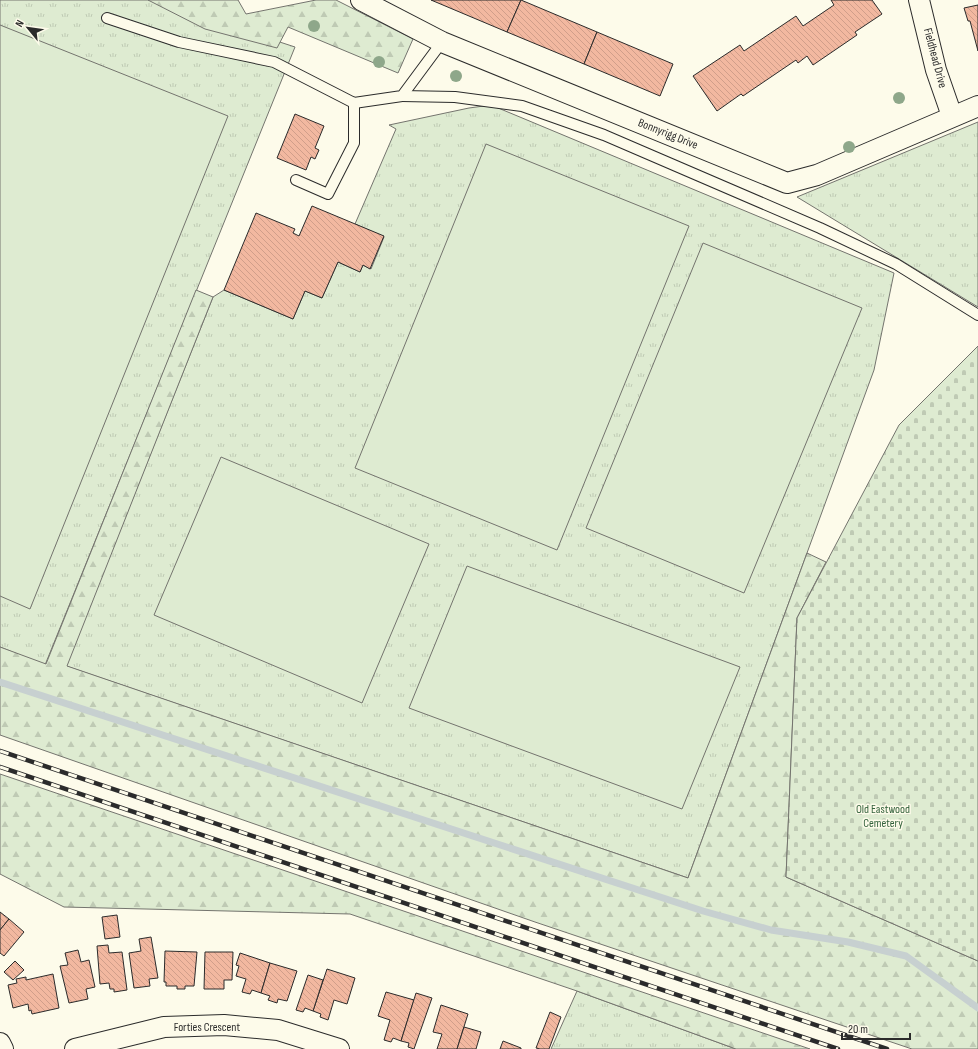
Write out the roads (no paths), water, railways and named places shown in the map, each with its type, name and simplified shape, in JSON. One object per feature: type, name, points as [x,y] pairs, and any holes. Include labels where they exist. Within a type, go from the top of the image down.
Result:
[{"type":"street","name":"Bonnyrigg Drive","points":[[361,0],[442,42],[787,183],[824,173],[952,116],[978,106]]},
{"type":"street","name":"Fieldhead Drive","points":[[919,0],[936,70],[952,116]]},
{"type":"street","name":"Forties Crescent","points":[[75,1049],[164,1027],[224,1025],[278,1030],[339,1049]]},
{"type":"street","points":[[0,1044],[3,1049]]},
{"type":"lane","points":[[107,18],[179,42],[274,62],[354,103],[402,96],[455,97],[522,106],[604,135],[820,228],[896,264],[978,315]]},
{"type":"lane","points":[[402,96],[442,42]]},
{"type":"lane","points":[[296,180],[328,194],[354,143],[354,103]]},
{"type":"waterway","points":[[0,682],[703,911],[771,930],[848,942],[906,956],[978,1008]]},
{"type":"railway","points":[[0,751],[887,1049]]},
{"type":"railway","points":[[0,767],[838,1049]]},
{"type":"park label","name":"Old Eastwood Cemetery","points":[[883,816]]}]
